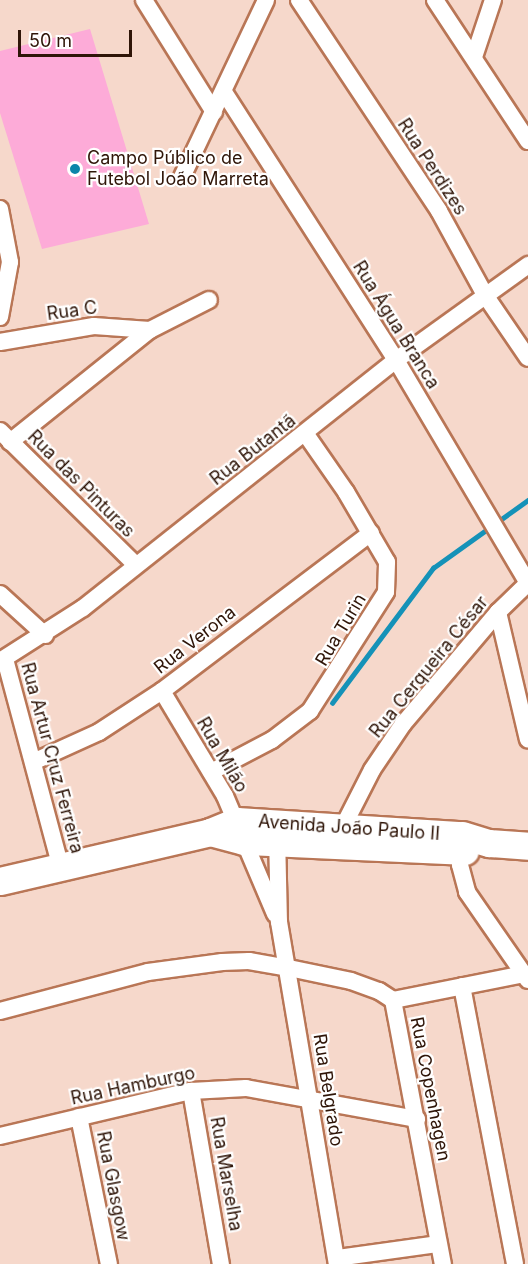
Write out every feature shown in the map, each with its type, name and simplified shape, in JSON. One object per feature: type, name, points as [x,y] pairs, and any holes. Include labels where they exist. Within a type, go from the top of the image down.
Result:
[{"type":"main road","name":"Avenida João Paulo II","points":[[0,881],[210,832],[240,831],[528,846]]},
{"type":"street","points":[[144,0],[214,112]]},
{"type":"street","points":[[182,177],[266,0]]},
{"type":"street","name":"Rua Perdizes","points":[[299,0],[439,211],[485,295],[528,358]]},
{"type":"street","points":[[435,0],[528,141]]},
{"type":"street","points":[[474,57],[493,0]]},
{"type":"street","name":"Rua Água Branca","points":[[224,92],[396,360],[528,583]]},
{"type":"street","points":[[0,209],[10,262],[0,317]]},
{"type":"street","name":"Rua Butantã","points":[[3,660],[45,635],[396,360],[528,265]]},
{"type":"street","points":[[5,436],[150,330],[209,300]]},
{"type":"street","name":"Rua C","points":[[0,342],[94,326],[150,330]]},
{"type":"street","name":"Rua Turin","points":[[211,772],[293,728],[326,691],[386,591],[387,562],[371,533],[305,433]]},
{"type":"street","name":"Rua das Pinturas","points":[[5,436],[136,565]]},
{"type":"street","name":"Rua Verona","points":[[33,762],[99,732],[162,691],[371,533]]},
{"type":"street","name":"Rua Cerqueira César","points":[[344,836],[372,770],[403,724],[498,612],[528,583]]},
{"type":"street","points":[[0,594],[45,635]]},
{"type":"street","points":[[498,612],[528,740]]},
{"type":"street","name":"Rua Artur Cruz Ferreira","points":[[3,660],[61,867]]},
{"type":"street","name":"Rua Milão","points":[[162,691],[211,772],[240,831]]},
{"type":"street","name":"Rua Belgrado","points":[[240,831],[279,922],[289,968],[308,1097],[337,1261]]},
{"type":"street","name":"Rua Belgrado","points":[[278,833],[279,922]]},
{"type":"street","points":[[393,1000],[462,986],[526,977],[467,891],[461,844]]},
{"type":"street","name":"Rua Copenhagen","points":[[0,1011],[193,964],[249,961],[351,981],[393,1000],[443,1264]]},
{"type":"street","points":[[462,986],[515,1264]]},
{"type":"street","name":"Rua Hamburgo","points":[[0,1136],[191,1090],[246,1088],[308,1097],[417,1119]]},
{"type":"street","name":"Rua Marselha","points":[[191,1090],[220,1264]]},
{"type":"street","name":"Rua Glasgow","points":[[79,1117],[108,1264]]},
{"type":"street","points":[[337,1261],[438,1244]]},
{"type":"shaded area","name":"Campo Público de Futebol João Marreta","points":[[90,29],[149,224],[42,249],[0,113],[0,51]]},
{"type":"waterway","points":[[332,703],[433,568],[528,500]]},
{"type":"place","name":"Campo Público de Futebol João Marreta","points":[[75,169]]}]
